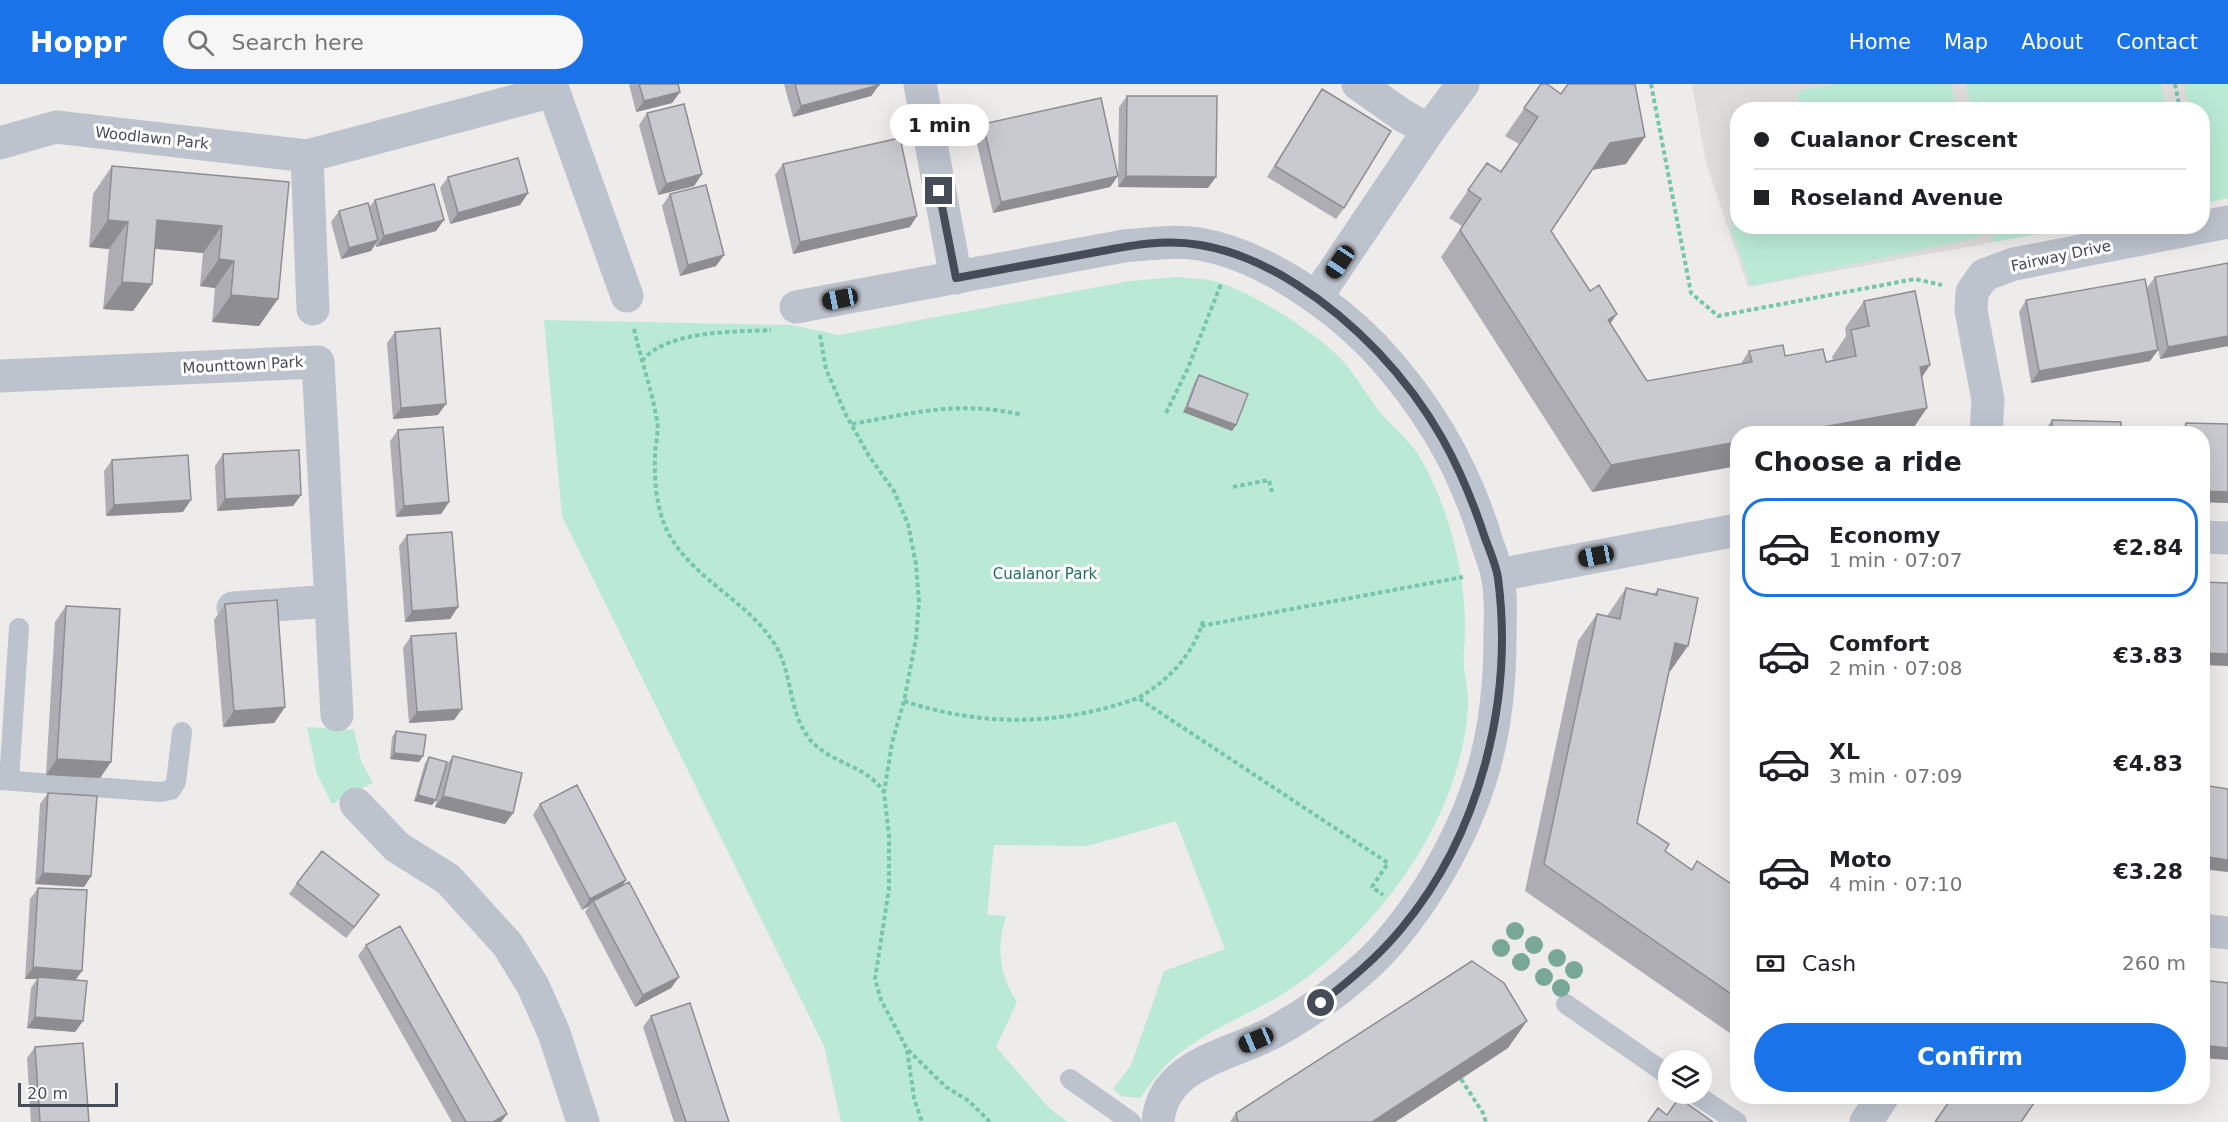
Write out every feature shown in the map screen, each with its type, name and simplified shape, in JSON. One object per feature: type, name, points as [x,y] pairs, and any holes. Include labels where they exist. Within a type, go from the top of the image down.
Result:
[{"type":"street","points":[[920,84],[956,278]]},
{"type":"street","points":[[1358,84],[1402,115],[1429,130]]},
{"type":"street","points":[[1316,298],[1429,130],[1463,84]]},
{"type":"street","name":"Woodlawn Park","points":[[0,143],[56,128],[307,156],[552,87],[630,309]]},
{"type":"street","points":[[307,156],[313,309]]},
{"type":"street","name":"Fairway Drive","points":[[2210,226],[2228,222]]},
{"type":"street","name":"Fairway Drive","points":[[1972,292],[1984,275],[2014,264],[2167,234]]},
{"type":"street","points":[[796,324],[956,278],[1155,243],[1199,244],[1232,254],[1270,271],[1316,298],[1368,341],[1409,387],[1432,419],[1457,462],[1471,495],[1497,572],[1498,697],[1487,756],[1469,814],[1411,916],[1368,964],[1321,1003],[1270,1034],[1193,1068],[1177,1081],[1159,1109],[1158,1122]]},
{"type":"street","points":[[1972,292],[1971,310],[1988,400],[1986,426]]},
{"type":"street","name":"Mounttown Park","points":[[0,376],[318,362],[337,715]]},
{"type":"street","points":[[1497,572],[1730,531]]},
{"type":"street","points":[[2210,537],[2228,538]]},
{"type":"street","points":[[232,608],[330,601]]},
{"type":"street","points":[[356,804],[397,847],[448,879],[508,945],[533,986],[554,1033],[583,1122]]},
{"type":"street","points":[[2210,931],[2228,933]]},
{"type":"street","points":[[1866,1122],[1878,1104]]},
{"type":"lane","points":[[18,628],[5,780],[160,792],[171,790],[176,782],[182,732]]},
{"type":"lane","points":[[1566,1004],[1658,1068]]},
{"type":"lane","points":[[1070,1079],[1131,1122]]},
{"type":"lane","points":[[1710,1104],[1737,1122]]},
{"type":"path","points":[[1651,84],[1691,293],[1718,316],[1915,279],[1972,292]]},
{"type":"path","points":[[2175,84],[2178,102]]},
{"type":"path","points":[[1166,413],[1188,368],[1232,254]]},
{"type":"path","points":[[630,309],[641,362],[658,424],[654,471],[657,499],[672,539],[698,573],[756,620],[770,637],[784,664],[793,699],[807,736],[833,759],[853,767],[878,782],[884,793]]},
{"type":"path","points":[[641,362],[652,351],[676,340],[796,324],[820,334]]},
{"type":"path","points":[[823,349],[826,369],[852,424],[869,456],[894,491],[908,524],[916,564],[919,602],[916,639],[904,701],[892,743],[884,793],[889,835],[890,889],[875,979],[880,1000],[907,1049],[946,1087],[969,1101],[990,1122]]},
{"type":"path","points":[[852,424],[931,408],[980,409],[1023,415]]},
{"type":"path","points":[[1233,487],[1269,480],[1272,492]]},
{"type":"path","points":[[1201,626],[1497,572]]},
{"type":"path","points":[[904,701],[951,715],[999,720],[1045,720],[1083,714],[1138,698],[1168,677],[1193,646],[1203,621]]},
{"type":"path","points":[[1138,698],[1388,863],[1372,887],[1411,916]]},
{"type":"path","points":[[907,1049],[915,1098],[922,1122]]},
{"type":"path","points":[[1461,1079],[1483,1113],[1486,1122]]},
{"type":"shaded area","points":[[1692,84],[2228,84],[2228,198],[2210,201],[2210,102],[1730,102],[1730,234],[1706,163]]},
{"type":"shaded area","points":[[1730,234],[2038,234],[1748,287]]},
{"type":"green space","points":[[1834,84],[1951,84],[1955,102],[1799,102],[1797,91]]},
{"type":"green space","points":[[1966,84],[2161,84],[2165,102],[1970,102]]},
{"type":"green space","points":[[2184,84],[2228,84],[2228,198],[2210,201],[2210,102],[2188,102]]},
{"type":"green space","points":[[1732,234],[1978,234],[1979,237],[1751,286]]},
{"type":"green space","points":[[1992,234],[2036,234],[1993,242]]},
{"type":"green space","name":"Cualanor Park","points":[[1176,277],[1209,280],[1241,291],[1298,324],[1330,348],[1347,366],[1382,414],[1415,450],[1430,476],[1449,524],[1461,575],[1464,601],[1464,658],[1468,706],[1462,748],[1449,791],[1431,832],[1408,871],[1380,908],[1349,941],[1316,971],[1281,995],[1214,1031],[1176,1056],[1156,1076],[1140,1098],[1121,1096],[1113,1089],[1131,1065],[1164,971],[1225,949],[1176,821],[1087,846],[994,845],[987,915],[1006,916],[1001,939],[1001,960],[1006,982],[1017,1002],[996,1047],[1049,1108],[1068,1122],[841,1122],[824,1046],[562,516],[544,320],[792,325],[839,335],[1130,281]]},
{"type":"green space","points":[[307,727],[354,730],[361,761],[373,783],[332,804],[317,774]]},
{"type":"building","points":[[639,84],[678,84],[680,92],[644,101]]},
{"type":"building","points":[[795,84],[878,84],[879,85],[801,106]]},
{"type":"building","points":[[1541,84],[1547,84],[1561,94],[1568,84],[1635,84],[1645,137],[1610,143],[1551,231],[1590,291],[1599,285],[1617,314],[1608,320],[1647,381],[1752,362],[1749,351],[1783,345],[1785,356],[1823,349],[1826,362],[1856,356],[1851,330],[1869,326],[1864,301],[1915,291],[1930,365],[1920,367],[1927,408],[1829,426],[1730,426],[1730,443],[1611,465],[1460,230],[1481,199],[1468,190],[1487,163],[1501,172],[1538,117],[1524,108]]},
{"type":"building","points":[[1322,89],[1391,131],[1344,208],[1275,166]]},
{"type":"building","points":[[1127,96],[1217,96],[1216,177],[1126,176]]},
{"type":"building","points":[[1101,98],[1118,176],[1001,202],[983,124]]},
{"type":"building","points":[[684,104],[702,174],[666,184],[647,113]]},
{"type":"building","points":[[900,138],[917,216],[800,242],[783,164]]},
{"type":"building","points":[[518,158],[528,193],[458,213],[448,177]]},
{"type":"building","points":[[112,166],[289,182],[278,299],[231,295],[234,261],[219,259],[222,226],[157,220],[152,284],[122,282],[128,222],[108,220]]},
{"type":"building","points":[[434,184],[444,220],[384,236],[375,200]]},
{"type":"building","points":[[706,185],[724,255],[688,265],[670,194]]},
{"type":"building","points":[[368,203],[378,240],[349,248],[339,211]]},
{"type":"building","points":[[2228,263],[2228,336],[2168,347],[2155,277]]},
{"type":"building","points":[[2145,279],[2158,350],[2039,371],[2026,300]]},
{"type":"building","points":[[440,328],[446,404],[401,408],[395,332]]},
{"type":"building","points":[[1199,375],[1248,394],[1236,425],[1187,407]]},
{"type":"building","points":[[2052,420],[2121,422],[2121,426],[2052,426]]},
{"type":"building","points":[[2186,423],[2228,424],[2228,492],[2210,491],[2210,426],[2186,426]]},
{"type":"building","points":[[443,427],[449,502],[404,506],[398,430]]},
{"type":"building","points":[[299,450],[301,495],[225,499],[223,454]]},
{"type":"building","points":[[188,455],[191,500],[114,505],[112,460]]},
{"type":"building","points":[[452,532],[458,607],[412,611],[407,535]]},
{"type":"building","points":[[2210,582],[2228,583],[2228,654],[2210,653]]},
{"type":"building","points":[[1626,588],[1657,595],[1658,589],[1698,598],[1688,646],[1675,643],[1637,823],[1669,844],[1665,851],[1692,870],[1697,861],[1730,883],[1730,993],[1544,864],[1597,614],[1620,619]]},
{"type":"building","points":[[277,600],[285,707],[234,711],[225,604]]},
{"type":"building","points":[[66,606],[120,609],[111,762],[57,759]]},
{"type":"building","points":[[456,633],[462,709],[417,712],[411,636]]},
{"type":"building","points":[[396,731],[426,735],[423,756],[394,753]]},
{"type":"building","points":[[453,756],[522,773],[513,813],[443,796]]},
{"type":"building","points":[[429,757],[447,762],[436,800],[418,795]]},
{"type":"building","points":[[577,785],[626,880],[590,899],[540,804]]},
{"type":"building","points":[[2210,786],[2228,789],[2228,860],[2210,857]]},
{"type":"building","points":[[48,793],[97,796],[91,876],[43,873]]},
{"type":"building","points":[[322,851],[379,895],[354,927],[297,883]]},
{"type":"building","points":[[629,882],[679,977],[643,995],[593,901]]},
{"type":"building","points":[[38,888],[87,890],[82,971],[33,967]]},
{"type":"building","points":[[400,926],[507,1114],[493,1122],[466,1122],[366,945]]},
{"type":"building","points":[[1472,961],[1504,983],[1527,1021],[1372,1122],[1238,1122],[1236,1113]]},
{"type":"building","points":[[38,977],[87,981],[83,1021],[35,1017]]},
{"type":"building","points":[[2210,981],[2228,983],[2228,1048],[2210,1046]]},
{"type":"building","points":[[690,1003],[729,1122],[686,1122],[651,1016]]},
{"type":"building","points":[[83,1043],[89,1122],[40,1122],[35,1047]]},
{"type":"building","points":[[1675,1104],[1688,1104],[1713,1122],[1648,1122],[1658,1108],[1667,1115]]},
{"type":"building","points":[[1947,1104],[2033,1104],[2021,1122],[1935,1122]]},
{"type":"route","points":[[939,191],[956,278],[1124,246],[1168,242],[1199,244],[1215,248],[1244,258],[1270,271],[1323,303],[1368,341],[1427,411],[1457,462],[1471,495],[1498,575],[1500,657],[1498,697],[1494,726],[1480,786],[1469,814],[1441,868],[1411,916],[1368,964],[1321,1003]]}]
